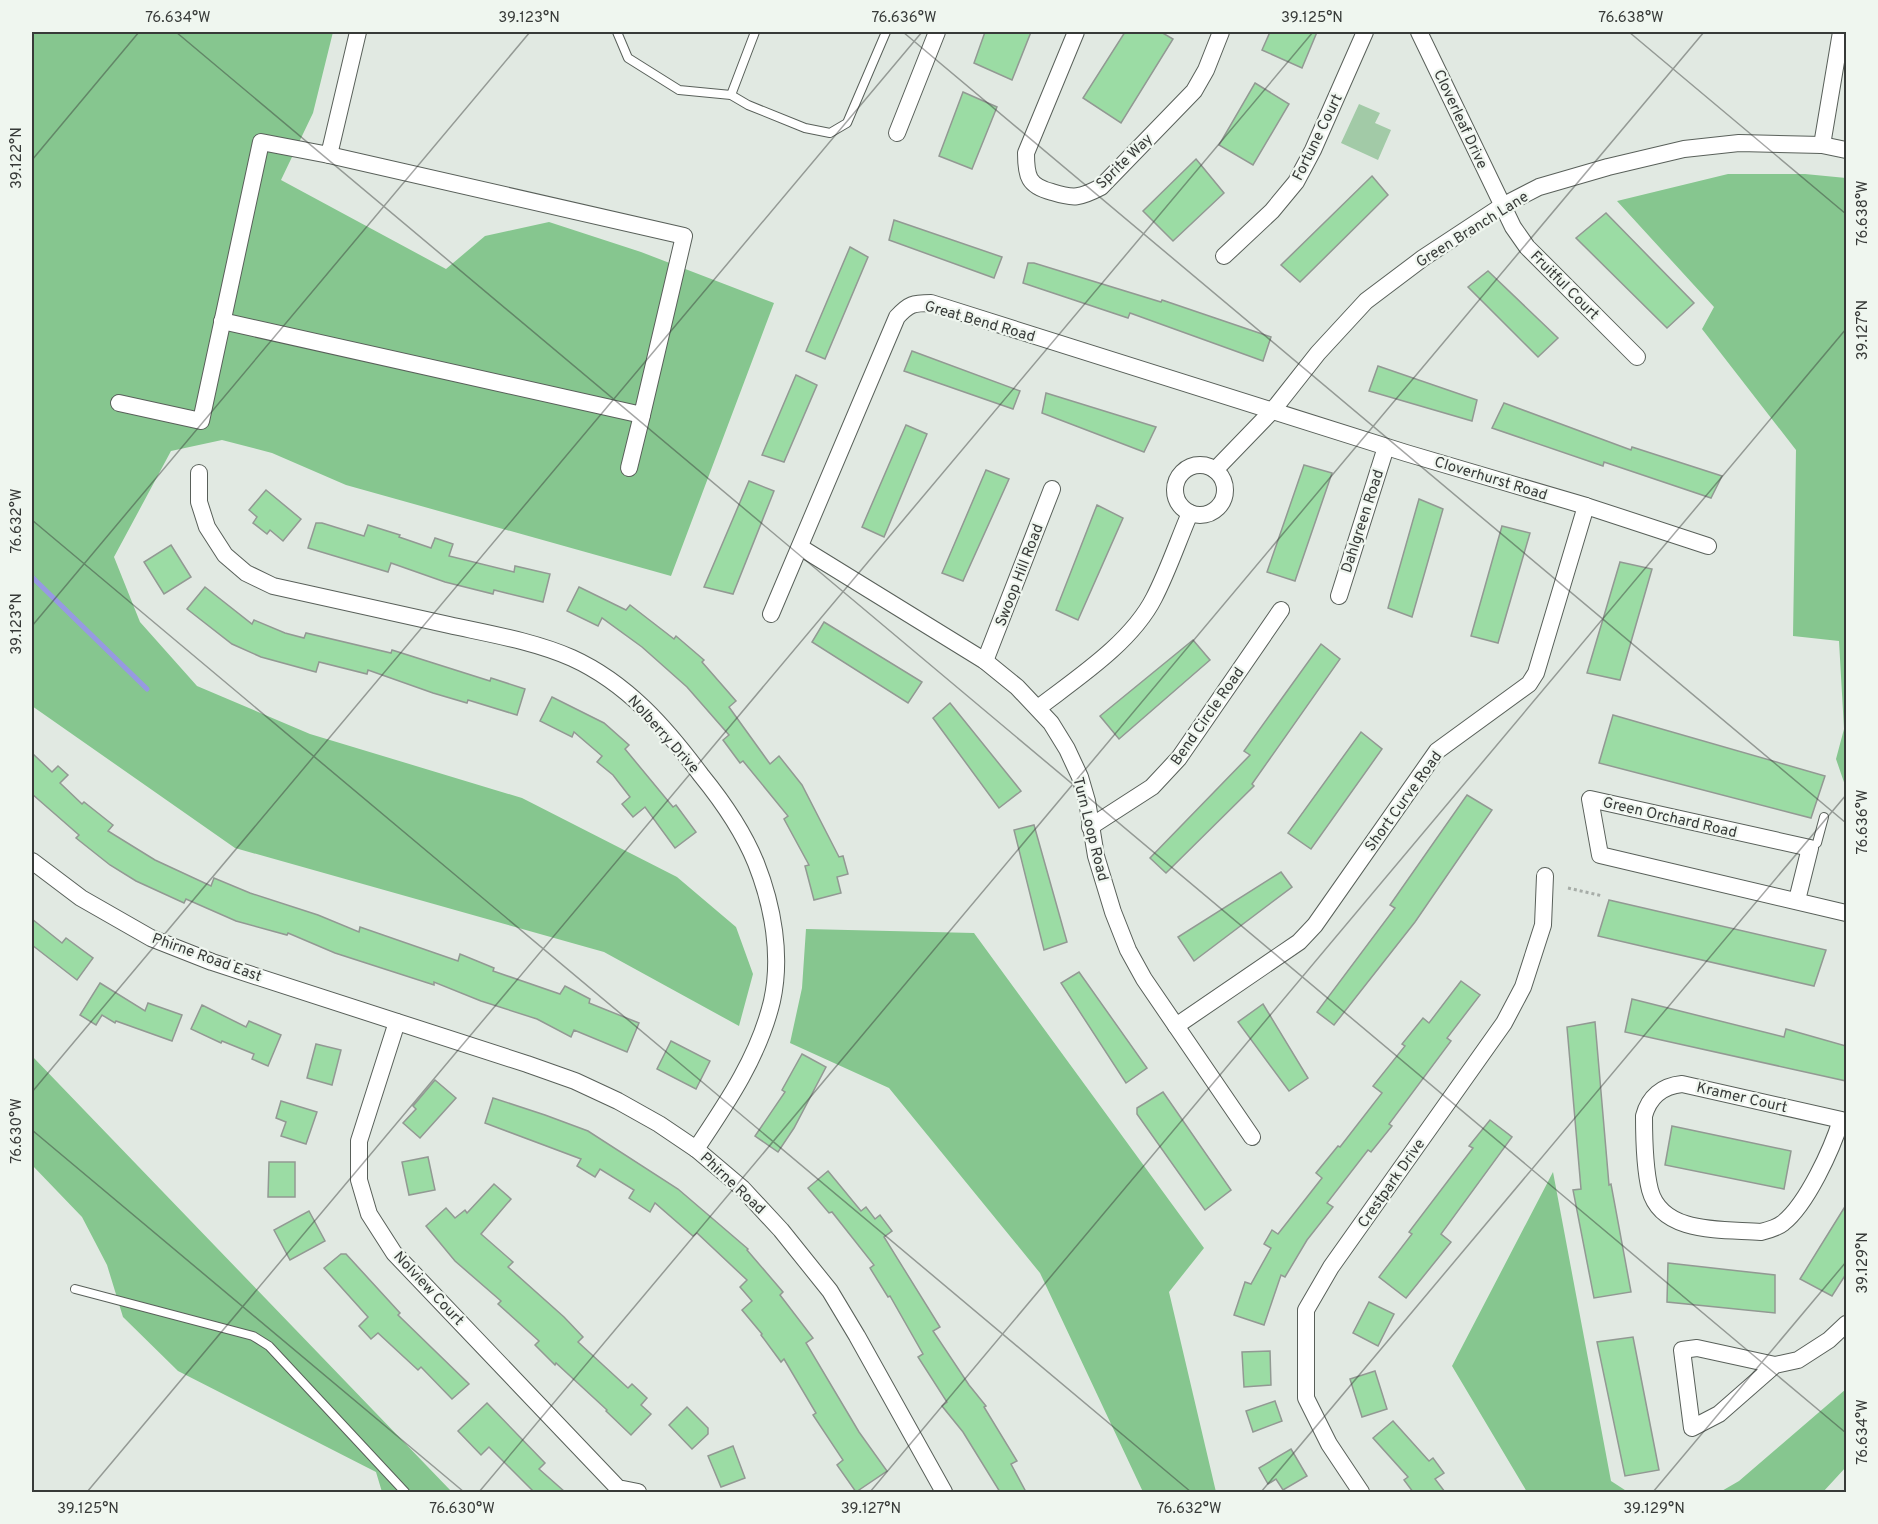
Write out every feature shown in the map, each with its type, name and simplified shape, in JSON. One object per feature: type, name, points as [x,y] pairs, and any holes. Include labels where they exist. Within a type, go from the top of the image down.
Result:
[{"type":"street","points":[[329,155],[358,32]]},
{"type":"street","points":[[897,133],[937,32]]},
{"type":"street","name":"Sprite Way","points":[[1076,32],[1026,153],[1026,171],[1038,189],[1072,198],[1086,195],[1101,187],[1194,91],[1206,70],[1221,32]]},
{"type":"street","name":"Fortune Court","points":[[1224,255],[1272,211],[1296,182],[1313,150],[1365,32]]},
{"type":"street","name":"Cloverleaf Drive","points":[[1419,32],[1503,207]]},
{"type":"street","points":[[1822,146],[1841,32]]},
{"type":"street","points":[[119,403],[201,421],[261,142],[329,155],[684,236],[629,468]]},
{"type":"street","name":"Green Branch Lane","points":[[1215,470],[1273,410],[1318,353],[1366,301],[1423,258],[1539,187],[1608,167],[1684,149],[1739,143],[1822,146],[1846,150]]},
{"type":"street","name":"Fruitful Court","points":[[1503,207],[1527,247],[1637,357]]},
{"type":"street","name":"Great Bend Road","points":[[771,614],[897,317],[914,303],[931,303],[1273,410]]},
{"type":"street","points":[[222,321],[642,415]]},
{"type":"street","name":"Cloverhurst Road","points":[[1273,410],[1708,546]]},
{"type":"street","name":"Dahlgreen Road","points":[[1339,596],[1386,447]]},
{"type":"street","points":[[1195,466],[1205,466],[1215,470],[1222,478],[1225,487],[1224,498],[1219,507],[1210,513],[1201,515],[1190,513],[1176,498],[1175,488],[1179,478],[1185,470],[1195,466]]},
{"type":"street","name":"Nolberry Drive","points":[[199,473],[199,502],[207,527],[225,555],[246,573],[273,586],[506,638],[572,658],[620,687],[645,709],[680,747],[716,794],[738,826],[756,862],[768,902],[775,940],[775,969],[772,1000],[758,1044],[740,1082],[696,1149]]},
{"type":"street","name":"Swoop Hill Road","points":[[985,662],[1052,489]]},
{"type":"street","name":"Short Curve Road","points":[[1176,1026],[1299,942],[1315,925],[1437,751],[1529,684],[1536,673],[1586,506]]},
{"type":"street","points":[[1038,708],[1105,656],[1134,627],[1154,600],[1190,513]]},
{"type":"street","name":"Turn Loop Road","points":[[800,547],[985,662],[1017,687],[1051,723],[1080,777],[1104,884],[1128,950],[1144,979],[1252,1137]]},
{"type":"street","name":"Bend Circle Road","points":[[1090,827],[1152,787],[1179,759],[1281,610]]},
{"type":"street","name":"Green Orchard Road","points":[[1810,848],[1590,799],[1600,855],[1846,913]]},
{"type":"street","points":[[1797,900],[1810,848]]},
{"type":"street","name":"Phirne Road East","points":[[32,861],[81,898],[151,938],[212,962],[397,1022]]},
{"type":"street","name":"Crestpark Drive","points":[[1360,1492],[1329,1444],[1306,1398],[1306,1310],[1331,1267],[1504,1023],[1523,987],[1543,925],[1545,876]]},
{"type":"street","name":"Phirne Road","points":[[397,1022],[575,1081],[618,1101],[659,1124],[696,1149],[742,1188],[781,1230],[830,1291],[944,1492]]},
{"type":"street","name":"Nolview Court","points":[[397,1022],[359,1141],[359,1180],[369,1214],[394,1253],[618,1488],[638,1492]]},
{"type":"street","name":"Kramer Court","points":[[1682,1084],[1844,1120],[1830,1151],[1801,1202],[1783,1223],[1773,1229],[1761,1232],[1690,1226],[1677,1222],[1663,1212],[1655,1202],[1650,1189],[1644,1116],[1646,1106],[1652,1098],[1672,1085],[1682,1084]]},
{"type":"street","points":[[1775,1365],[1719,1414],[1692,1428],[1682,1350],[1696,1348],[1775,1365],[1798,1360],[1829,1340],[1846,1324]]},
{"type":"lane","points":[[617,32],[628,58],[679,90],[731,95],[748,105],[805,128],[830,133],[848,123],[886,32]]},
{"type":"lane","points":[[731,95],[755,32]]},
{"type":"lane","points":[[1810,848],[1817,843],[1824,817]]},
{"type":"lane","points":[[75,1289],[253,1336],[269,1346],[405,1492]]},
{"type":"path","points":[[1568,888],[1603,896]]},
{"type":"green space","points":[[32,32],[333,32],[313,113],[281,180],[446,269],[485,236],[549,222],[641,252],[774,303],[671,576],[346,485],[272,453],[222,440],[171,451],[114,557],[140,622],[197,686],[310,734],[522,798],[677,877],[736,927],[753,974],[739,1026],[604,952],[235,848],[32,706]]},
{"type":"green space","points":[[1359,104],[1380,113],[1375,123],[1391,130],[1378,160],[1341,143]]},
{"type":"green space","points":[[1728,174],[1805,174],[1846,178],[1846,788],[1836,759],[1844,729],[1839,641],[1793,636],[1796,450],[1702,329],[1714,307],[1617,201]]},
{"type":"green space","points":[[806,929],[974,933],[1204,1248],[1169,1292],[1216,1492],[1143,1492],[1040,1273],[889,1088],[790,1043],[802,988]]},
{"type":"green space","points":[[32,1056],[452,1492],[382,1492],[376,1472],[178,1371],[123,1317],[107,1265],[82,1217],[32,1165]]},
{"type":"green space","points":[[1553,1172],[1611,1481],[1628,1492],[1527,1492],[1452,1366]]},
{"type":"green space","points":[[1846,1389],[1846,1467],[1823,1492],[1720,1492],[1739,1481]]},
{"type":"building","points":[[985,32],[1031,32],[1012,80],[974,63]]},
{"type":"building","points":[[1125,32],[1161,32],[1173,39],[1121,123],[1083,98]]},
{"type":"building","points":[[1270,32],[1317,32],[1302,68],[1262,50]]},
{"type":"building","points":[[1255,83],[1289,104],[1253,165],[1219,145]]},
{"type":"building","points":[[963,92],[997,107],[972,169],[939,156]]},
{"type":"building","points":[[1196,159],[1224,193],[1173,241],[1143,211]]},
{"type":"building","points":[[1372,176],[1388,195],[1300,282],[1281,265]]},
{"type":"building","points":[[1606,213],[1694,303],[1667,328],[1576,238]]},
{"type":"building","points":[[894,220],[1002,257],[994,278],[889,240]]},
{"type":"building","points":[[850,247],[868,257],[825,359],[806,351]]},
{"type":"building","points":[[1028,263],[1161,302],[1162,300],[1271,337],[1263,361],[1130,313],[1128,318],[1023,283]]},
{"type":"building","points":[[1488,271],[1558,338],[1538,357],[1468,287]]},
{"type":"building","points":[[912,351],[1020,391],[1013,409],[904,371]]},
{"type":"building","points":[[1378,366],[1477,400],[1472,421],[1369,391]]},
{"type":"building","points":[[796,375],[817,385],[784,462],[762,455]]},
{"type":"building","points":[[1046,393],[1156,427],[1144,452],[1042,413]]},
{"type":"building","points":[[1504,403],[1631,450],[1632,447],[1722,476],[1711,498],[1604,462],[1603,466],[1492,428]]},
{"type":"building","points":[[906,425],[927,434],[884,537],[862,527]]},
{"type":"building","points":[[1304,465],[1332,473],[1295,581],[1267,572]]},
{"type":"building","points":[[986,470],[1009,479],[963,581],[942,573]]},
{"type":"building","points":[[749,481],[774,491],[733,594],[704,587]]},
{"type":"building","points":[[266,490],[301,519],[283,541],[270,530],[267,534],[253,523],[257,517],[249,510]]},
{"type":"building","points":[[1419,499],[1443,509],[1412,617],[1388,608]]},
{"type":"building","points":[[1097,505],[1123,518],[1078,620],[1056,610]]},
{"type":"building","points":[[316,523],[364,536],[368,525],[431,548],[435,538],[453,544],[449,556],[514,572],[515,566],[550,574],[543,602],[494,590],[493,594],[445,582],[391,563],[388,572],[308,548]]},
{"type":"building","points":[[1502,526],[1530,533],[1498,643],[1471,636]]},
{"type":"building","points":[[171,545],[191,577],[164,594],[144,562]]},
{"type":"building","points":[[1620,562],[1652,569],[1620,680],[1587,673]]},
{"type":"building","points":[[205,587],[252,624],[254,620],[304,638],[306,633],[391,653],[392,650],[490,681],[491,678],[525,689],[517,715],[468,700],[467,703],[433,693],[368,670],[367,674],[319,662],[316,672],[261,657],[232,644],[187,609]]},
{"type":"building","points":[[579,587],[626,610],[630,605],[674,639],[676,636],[704,660],[702,662],[736,701],[729,707],[770,764],[779,756],[802,785],[839,857],[843,856],[848,874],[837,877],[841,893],[814,900],[805,866],[809,865],[784,819],[788,816],[743,761],[740,763],[723,740],[729,735],[687,687],[642,647],[602,618],[598,626],[567,611]]},
{"type":"building","points":[[824,622],[922,682],[908,703],[812,642]]},
{"type":"building","points":[[1193,640],[1210,660],[1119,739],[1100,716]]},
{"type":"building","points":[[1321,644],[1340,659],[1252,784],[1254,786],[1166,873],[1150,858],[1250,755],[1244,751]]},
{"type":"building","points":[[552,697],[604,723],[629,745],[625,749],[673,807],[676,805],[696,832],[675,848],[645,807],[633,817],[622,804],[630,797],[613,775],[597,762],[602,756],[574,732],[572,737],[540,721]]},
{"type":"building","points":[[950,703],[1021,791],[999,808],[933,718]]},
{"type":"building","points":[[1613,715],[1825,776],[1811,818],[1599,763]]},
{"type":"building","points":[[1361,732],[1382,749],[1311,849],[1288,833]]},
{"type":"building","points":[[32,753],[52,772],[58,766],[68,775],[60,783],[82,804],[84,802],[113,825],[108,831],[155,860],[211,886],[214,878],[359,932],[360,927],[458,961],[460,954],[494,968],[493,971],[560,994],[565,986],[590,999],[589,1003],[639,1023],[627,1052],[574,1030],[571,1037],[537,1019],[481,1001],[434,982],[434,985],[335,953],[288,933],[287,935],[236,921],[186,899],[184,903],[136,881],[110,865],[76,838],[79,835],[32,794]]},
{"type":"building","points":[[1467,795],[1492,810],[1415,922],[1334,1025],[1317,1012],[1395,908],[1390,905]]},
{"type":"building","points":[[1034,825],[1067,942],[1044,950],[1014,830]]},
{"type":"building","points":[[1281,872],[1292,887],[1194,961],[1178,937]]},
{"type":"building","points":[[1609,900],[1826,950],[1814,986],[1598,936]]},
{"type":"building","points":[[32,919],[62,943],[66,938],[93,958],[77,980],[32,945]]},
{"type":"building","points":[[1079,972],[1147,1068],[1126,1083],[1061,983]]},
{"type":"building","points":[[1461,981],[1480,995],[1447,1038],[1451,1041],[1389,1124],[1392,1126],[1371,1152],[1368,1150],[1327,1203],[1333,1207],[1307,1240],[1285,1277],[1281,1275],[1264,1325],[1234,1315],[1245,1282],[1251,1284],[1271,1248],[1264,1244],[1272,1230],[1278,1234],[1322,1178],[1316,1173],[1338,1146],[1340,1147],[1382,1093],[1373,1086],[1405,1046],[1402,1044],[1423,1018],[1429,1023]]},
{"type":"building","points":[[100,983],[145,1011],[148,1003],[182,1015],[172,1041],[116,1021],[115,1023],[102,1015],[96,1025],[80,1015]]},
{"type":"building","points":[[1632,999],[1784,1037],[1786,1029],[1846,1046],[1846,1081],[1625,1032]]},
{"type":"building","points":[[1263,1004],[1308,1078],[1289,1091],[1238,1022]]},
{"type":"building","points":[[202,1005],[246,1027],[249,1021],[281,1035],[268,1066],[252,1059],[254,1054],[222,1041],[221,1043],[191,1029]]},
{"type":"building","points":[[1595,1022],[1609,1185],[1611,1184],[1631,1292],[1594,1298],[1573,1190],[1581,1189],[1567,1027]]},
{"type":"building","points":[[671,1041],[710,1061],[696,1089],[657,1069]]},
{"type":"building","points":[[316,1044],[341,1050],[332,1085],[307,1078]]},
{"type":"building","points":[[802,1054],[826,1067],[794,1128],[778,1152],[755,1136],[785,1092],[782,1090]]},
{"type":"building","points":[[435,1080],[456,1098],[420,1138],[403,1123],[416,1109],[413,1106]]},
{"type":"building","points":[[1163,1092],[1231,1190],[1205,1210],[1137,1114],[1137,1108]]},
{"type":"building","points":[[493,1098],[588,1131],[678,1189],[748,1249],[783,1292],[780,1295],[813,1338],[806,1343],[859,1432],[887,1471],[856,1492],[837,1465],[843,1460],[813,1415],[816,1413],[784,1359],[781,1362],[742,1310],[752,1301],[740,1287],[747,1280],[697,1233],[693,1236],[655,1203],[650,1212],[629,1198],[634,1190],[600,1169],[595,1177],[577,1166],[581,1159],[485,1123]]},
{"type":"building","points":[[281,1101],[317,1112],[306,1144],[281,1136],[286,1122],[276,1118]]},
{"type":"building","points":[[1490,1120],[1512,1137],[1441,1234],[1451,1242],[1406,1298],[1379,1277],[1412,1234],[1409,1232],[1473,1148],[1469,1146]]},
{"type":"building","points":[[1672,1126],[1791,1151],[1784,1189],[1665,1165]]},
{"type":"building","points":[[428,1157],[435,1190],[409,1195],[402,1162]]},
{"type":"building","points":[[269,1162],[295,1162],[295,1197],[268,1197]]},
{"type":"building","points":[[828,1171],[861,1211],[866,1207],[875,1219],[880,1215],[892,1231],[884,1237],[940,1327],[933,1331],[986,1406],[984,1407],[1017,1461],[1011,1464],[1026,1492],[1000,1492],[963,1432],[942,1406],[947,1402],[918,1357],[923,1354],[890,1296],[888,1297],[870,1268],[874,1265],[832,1212],[829,1213],[808,1188]]},
{"type":"building","points":[[494,1184],[511,1199],[481,1234],[513,1262],[508,1267],[583,1337],[578,1342],[628,1388],[632,1384],[647,1398],[641,1405],[651,1414],[631,1435],[607,1410],[535,1345],[539,1341],[498,1304],[501,1301],[455,1261],[426,1226],[446,1208],[455,1218],[465,1210],[467,1213]]},
{"type":"building","points":[[1846,1205],[1846,1274],[1832,1296],[1800,1279]]},
{"type":"building","points":[[309,1211],[325,1241],[290,1260],[274,1230]]},
{"type":"building","points":[[341,1254],[346,1254],[400,1313],[398,1315],[469,1384],[452,1399],[421,1367],[418,1370],[378,1333],[371,1339],[359,1326],[368,1317],[324,1268]]},
{"type":"building","points":[[1668,1263],[1775,1275],[1775,1313],[1667,1302]]},
{"type":"building","points":[[1369,1302],[1394,1314],[1378,1346],[1353,1333]]},
{"type":"building","points":[[1633,1337],[1659,1470],[1625,1476],[1597,1342]]},
{"type":"building","points":[[1270,1351],[1271,1385],[1244,1387],[1242,1352]]},
{"type":"building","points":[[1375,1371],[1387,1409],[1362,1417],[1350,1379]]},
{"type":"building","points":[[1275,1401],[1282,1421],[1253,1432],[1246,1411]]},
{"type":"building","points":[[487,1403],[545,1463],[539,1469],[565,1492],[534,1492],[489,1447],[481,1455],[458,1431]]},
{"type":"building","points":[[687,1407],[708,1428],[708,1434],[692,1449],[669,1425]]},
{"type":"building","points":[[1393,1421],[1429,1461],[1433,1458],[1444,1473],[1435,1479],[1445,1492],[1413,1492],[1404,1480],[1408,1477],[1373,1438]]},
{"type":"building","points":[[733,1446],[745,1478],[721,1487],[708,1456]]},
{"type":"building","points":[[1291,1449],[1307,1476],[1283,1490],[1276,1479],[1268,1484],[1259,1468]]},
{"type":"waterway","points":[[32,577],[147,689]]}]
